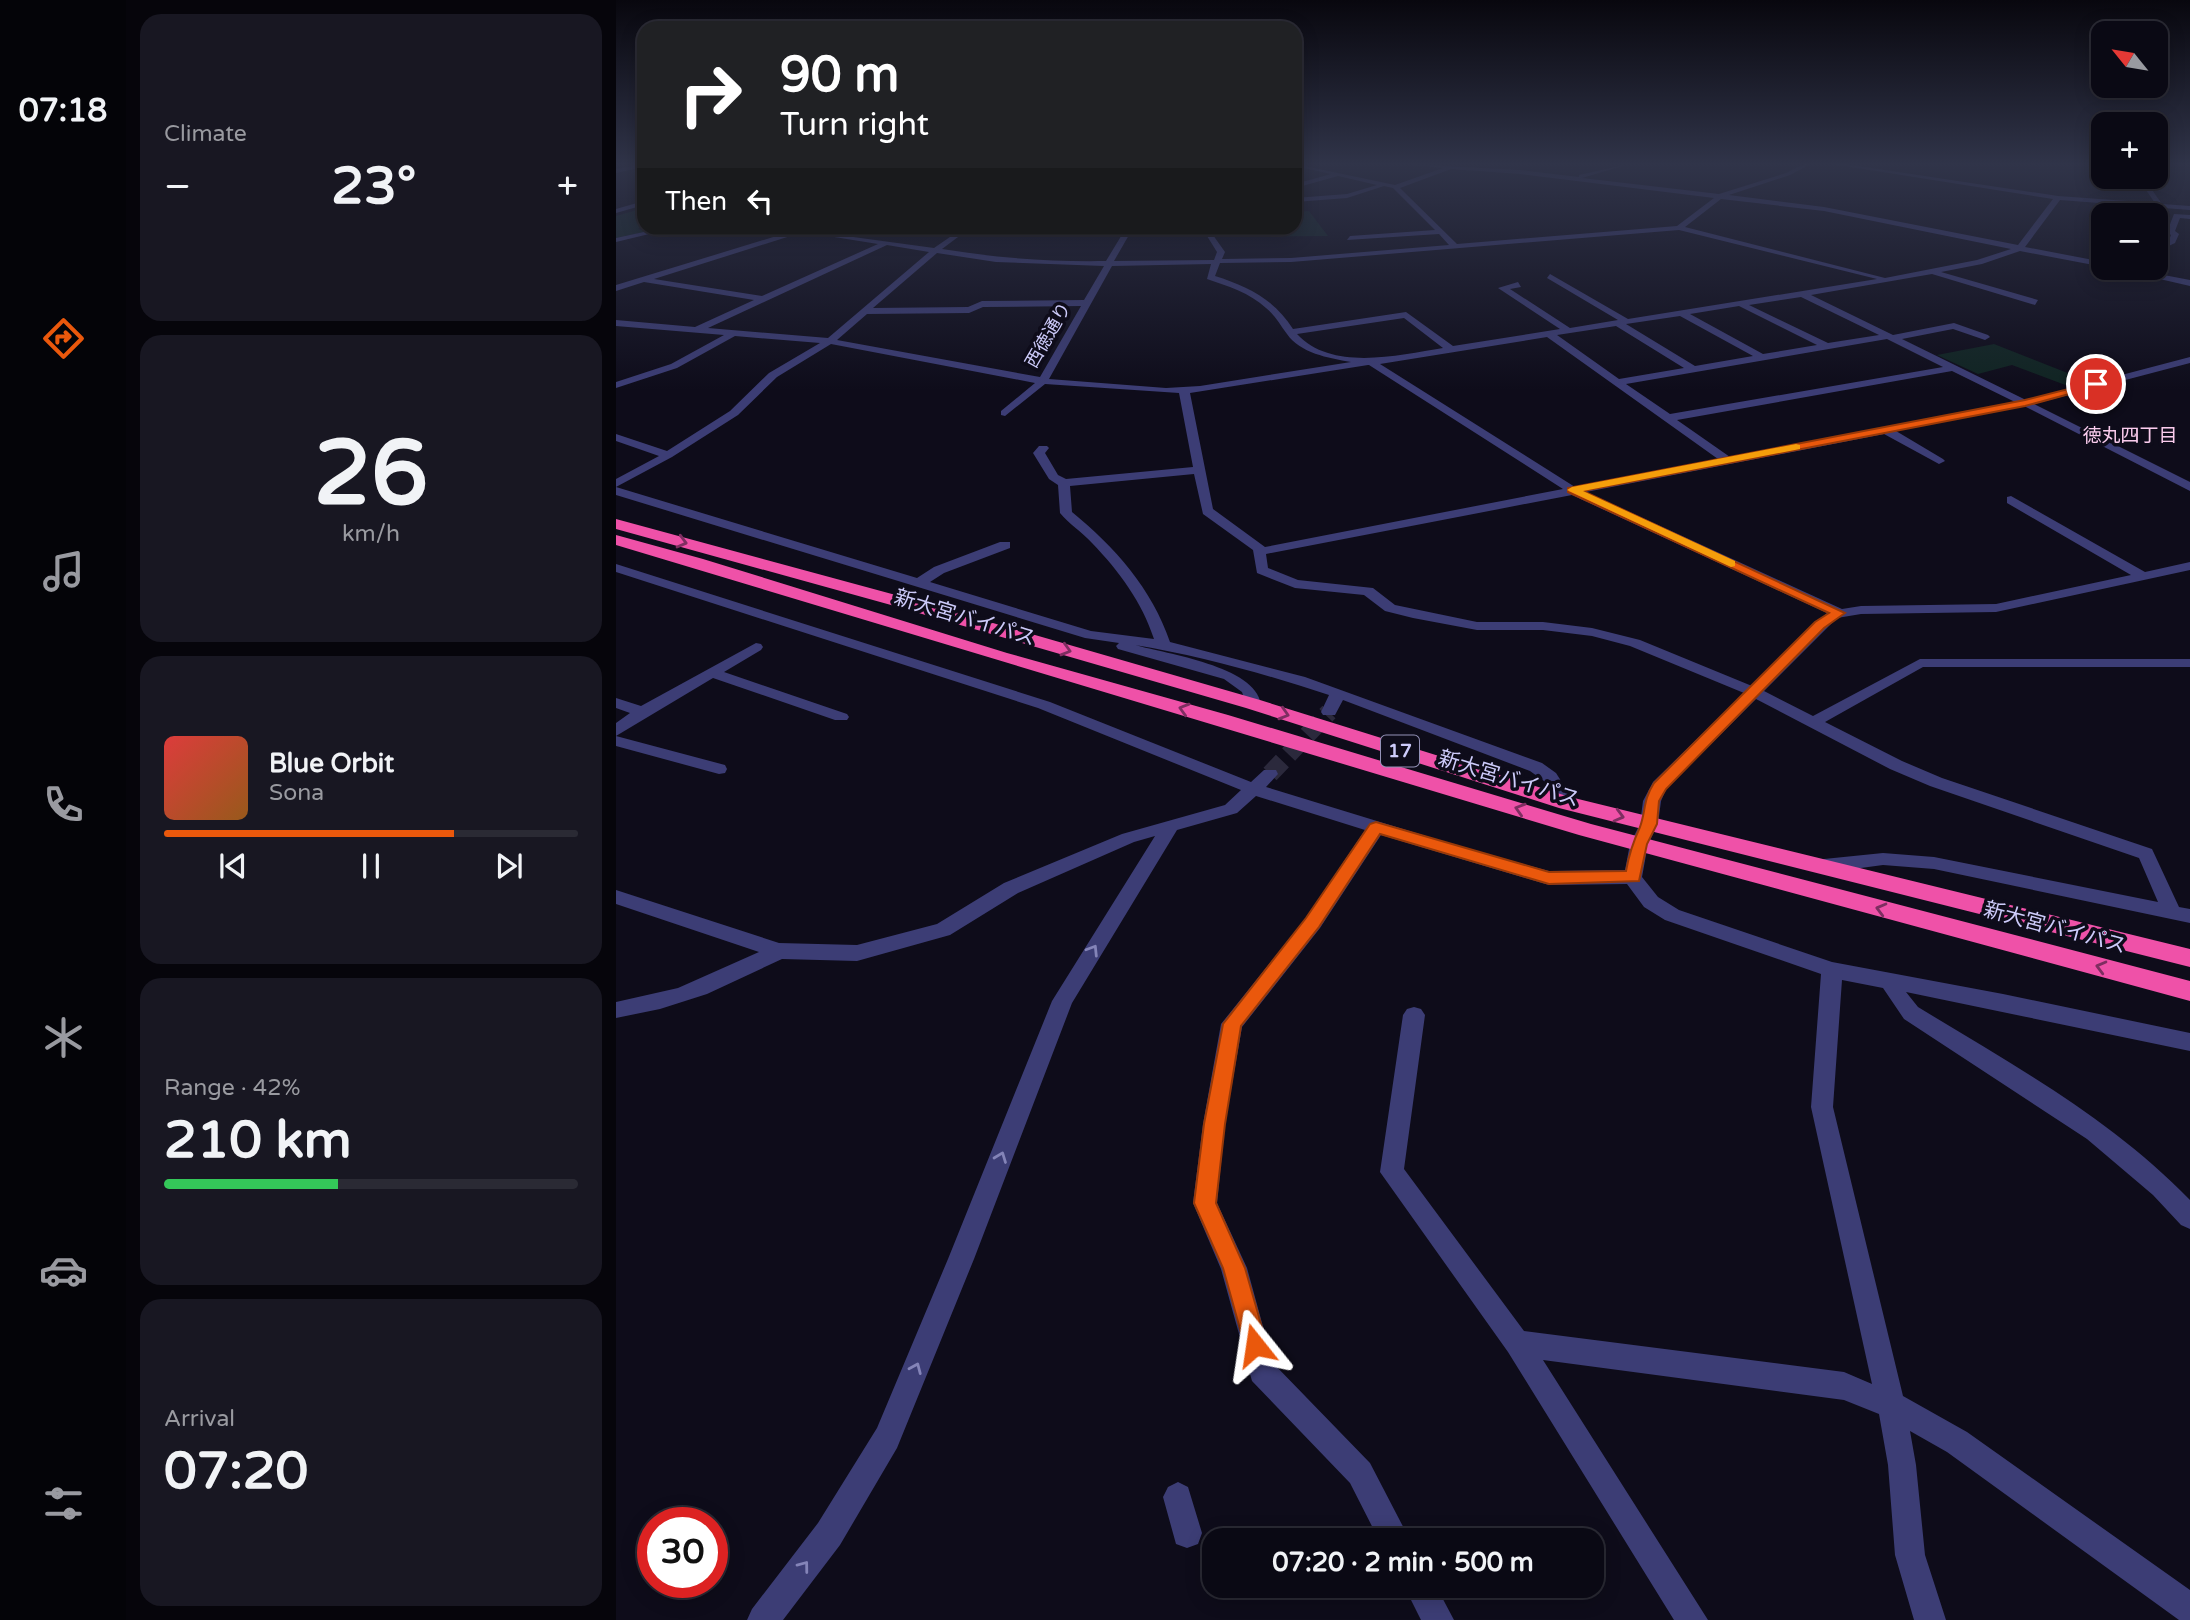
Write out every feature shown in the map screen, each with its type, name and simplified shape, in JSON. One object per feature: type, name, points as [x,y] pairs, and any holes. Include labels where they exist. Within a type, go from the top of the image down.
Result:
[{"type":"highway","name":"新大宮バイパス","points":[[616,524],[897,601],[1253,705],[1566,803],[1644,834],[1824,866],[2190,958]]},
{"type":"highway","name":"新大宮バイパス","points":[[616,540],[697,562],[1001,657],[1644,834],[2190,990]]},
{"type":"street","points":[[616,288],[774,240]]},
{"type":"street","points":[[872,240],[1026,262],[1109,263],[1291,260],[1535,240]]},
{"type":"street","points":[[616,484],[668,456],[734,413],[773,375],[830,341],[951,240]]},
{"type":"street","name":"西徳通り","points":[[1005,413],[1043,381],[1122,240]]},
{"type":"street","points":[[1213,240],[1221,252],[1210,277],[1242,288],[1262,299],[1279,314],[1290,331],[1304,345],[1342,358],[1372,363],[1572,490],[1839,613]]},
{"type":"street","points":[[1448,240],[1455,246]]},
{"type":"street","points":[[1725,240],[1889,281]]},
{"type":"street","points":[[1978,240],[2091,262]]},
{"type":"street","points":[[616,323],[830,341],[1043,381],[1184,390],[1889,281],[1979,262],[2020,248],[2026,240]]},
{"type":"street","points":[[695,330],[888,242]]},
{"type":"street","points":[[1932,272],[2035,302]]},
{"type":"street","points":[[1550,276],[1693,369]]},
{"type":"street","points":[[616,277],[763,299]]},
{"type":"street","points":[[2168,278],[2190,283]]},
{"type":"street","points":[[1518,285],[1502,288],[1569,331]]},
{"type":"street","points":[[1802,294],[2190,487]]},
{"type":"street","points":[[865,311],[969,310],[982,304],[1087,303]]},
{"type":"street","points":[[1741,304],[1828,347]]},
{"type":"street","points":[[1681,313],[1763,358]]},
{"type":"street","points":[[1290,331],[1406,315],[1452,350]]},
{"type":"street","points":[[1617,382],[1954,326],[1985,337]]},
{"type":"street","points":[[616,385],[674,366],[732,334]]},
{"type":"street","points":[[1549,334],[1727,460]]},
{"type":"street","points":[[1259,552],[2025,403],[2190,360]]},
{"type":"street","points":[[1668,418],[1953,368]]},
{"type":"street","points":[[1184,390],[1207,511],[1259,548],[1262,570],[1295,584],[1368,591],[1390,608],[1477,626],[1543,626],[1592,632],[1634,643],[1754,692],[1896,765],[1936,782],[2146,854],[2181,914]]},
{"type":"street","points":[[1886,429],[1940,461]]},
{"type":"street","points":[[616,437],[668,456]]},
{"type":"street","points":[[1043,448],[1039,453],[1053,477],[1064,483],[1199,470]]},
{"type":"street","points":[[1064,483],[1066,513],[1090,531],[1149,605],[1163,644]]},
{"type":"street","points":[[616,491],[760,537],[1229,676],[1245,685],[1252,694],[1253,705]]},
{"type":"street","points":[[2011,500],[2143,576]]},
{"type":"street","points":[[919,583],[939,570],[1005,545]]},
{"type":"street","points":[[2190,566],[1980,611],[1861,610],[1839,613],[1819,625],[1659,786],[1651,801],[1633,877],[1651,902],[1672,915],[1832,970],[2003,1002],[2190,1042]]},
{"type":"street","points":[[616,568],[1044,705],[1254,789],[1376,828],[1549,878],[1633,877]]},
{"type":"street","points":[[1090,635],[1163,644],[1338,693],[1536,767],[1550,777],[1566,803]]},
{"type":"street","points":[[616,731],[642,712],[756,647]]},
{"type":"street","points":[[1813,722],[1920,663],[2190,663]]},
{"type":"street","points":[[710,672],[841,717]]},
{"type":"street","points":[[1329,712],[1338,693]]},
{"type":"street","points":[[616,703],[642,712]]},
{"type":"street","points":[[616,741],[719,769]]},
{"type":"street","points":[[616,897],[779,951],[857,953],[943,930],[1011,888],[1128,838],[1169,829],[1231,809],[1270,775]]},
{"type":"street","points":[[1376,828],[1312,923],[1232,1024],[1214,1124],[1205,1203],[1234,1268],[1262,1371],[1360,1473],[1389,1528]]},
{"type":"street","points":[[763,1620],[829,1534],[887,1438],[961,1259],[1062,1001],[1169,829]]},
{"type":"street","points":[[1824,866],[1883,859],[1934,863],[2181,914]]},
{"type":"street","points":[[616,1010],[647,1005],[720,982],[779,951]]},
{"type":"street","points":[[1832,970],[1822,1107],[1891,1405],[1902,1465],[1910,1555],[1930,1620]]},
{"type":"street","points":[[1891,982],[1902,1003],[1911,1013],[2067,1113],[2163,1186],[2190,1217]]},
{"type":"street","points":[[1414,1014],[1392,1172],[1517,1343],[1692,1620]]},
{"type":"street","points":[[1517,1343],[1844,1386],[1891,1405],[1957,1442],[2190,1609]]},
{"type":"street","points":[[1178,1497],[1187,1533]]},
{"type":"street","points":[[1426,1598],[1438,1620]]},
{"type":"green space","points":[[1994,344],[2088,381],[2068,386],[2012,365],[1978,374],[1937,355]]},
{"type":"tunnel","points":[[1270,774],[1329,712]]},
{"type":"slow traffic","points":[[1731,563],[1572,490],[1796,447]]},
{"type":"district","name":"徳丸四丁目","points":[[2130,436]]},
{"type":"route","points":[[1255,1345],[1234,1268],[1205,1203],[1214,1124],[1232,1024],[1312,923],[1376,828],[1549,878],[1633,877],[1639,844],[1649,824],[1651,801],[1659,786],[1819,625],[1839,613],[1572,490],[2025,403],[2096,384]]}]
